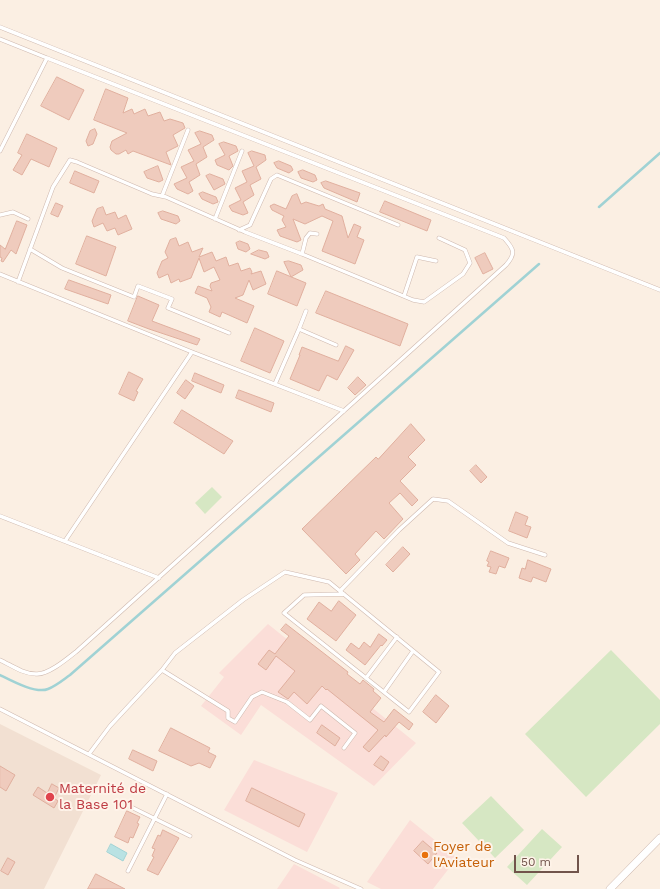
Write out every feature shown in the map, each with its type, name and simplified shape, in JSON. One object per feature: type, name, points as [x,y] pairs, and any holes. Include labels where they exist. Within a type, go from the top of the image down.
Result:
[{"type":"street","points":[[610,889],[660,838]]},
{"type":"lane","points":[[0,27],[660,290]]},
{"type":"lane","points":[[0,39],[504,238],[512,246],[513,254],[512,259],[506,265],[77,652],[46,672],[36,674],[24,672],[0,660]]},
{"type":"lane","points":[[0,151],[47,58]]},
{"type":"lane","points":[[162,196],[188,130]]},
{"type":"lane","points":[[215,219],[242,151]]},
{"type":"lane","points":[[18,282],[52,187],[70,160],[152,194],[162,196],[239,230],[404,296],[424,302],[463,274],[470,263],[465,250],[439,238]]},
{"type":"lane","points":[[239,230],[250,225],[271,179],[277,175],[398,225]]},
{"type":"lane","points":[[0,215],[13,212],[28,219]]},
{"type":"lane","points":[[302,254],[306,238],[310,233],[317,234]]},
{"type":"lane","points":[[30,249],[62,268],[134,297],[138,286],[172,299],[168,308],[229,332]]},
{"type":"lane","points":[[404,296],[417,257],[436,261]]},
{"type":"lane","points":[[0,274],[192,352],[344,411]]},
{"type":"lane","points":[[275,384],[306,311]]},
{"type":"lane","points":[[299,329],[336,345]]},
{"type":"lane","points":[[65,542],[192,352]]},
{"type":"lane","points":[[340,591],[399,530],[433,499],[448,501],[508,543],[546,556]]},
{"type":"lane","points":[[0,516],[159,578]]},
{"type":"lane","points":[[89,754],[110,726],[162,670],[175,653],[243,600],[285,572],[329,582],[344,594],[397,637],[439,672],[409,712],[284,613],[304,595],[344,594]]},
{"type":"lane","points":[[366,678],[397,637]]},
{"type":"lane","points":[[384,692],[413,651]]},
{"type":"lane","points":[[162,670],[228,711],[228,718],[235,722],[252,697],[262,692],[287,702],[310,720],[322,706],[355,733],[344,748]]},
{"type":"lane","points":[[0,709],[295,860],[361,889]]},
{"type":"lane","points":[[128,871],[166,794]]},
{"type":"lane","points":[[127,805],[190,836]]},
{"type":"shaded area","points":[[268,624],[416,743],[374,786],[261,705],[241,735],[201,706],[224,677],[219,673]]},
{"type":"shaded area","points":[[0,724],[101,775],[44,889],[0,889]]},
{"type":"shaded area","points":[[254,760],[338,793],[307,852],[224,810]]},
{"type":"shaded area","points":[[410,820],[457,858],[433,889],[381,889],[367,882]]},
{"type":"shaded area","points":[[294,864],[340,888],[277,889]]},
{"type":"green space","points":[[212,487],[222,497],[205,514],[195,503]]},
{"type":"green space","points":[[611,650],[660,700],[660,724],[586,797],[525,734]]},
{"type":"green space","points":[[491,796],[524,830],[495,858],[462,823]]},
{"type":"green space","points":[[542,829],[562,847],[527,885],[507,867]]},
{"type":"water","points":[[111,844],[127,853],[123,861],[107,852]]},
{"type":"building","points":[[57,77],[84,90],[69,120],[41,106]]},
{"type":"building","points":[[106,89],[128,98],[123,113],[132,109],[134,114],[145,109],[148,116],[160,112],[164,121],[170,119],[183,123],[185,128],[173,135],[178,146],[166,152],[171,165],[133,151],[128,154],[126,150],[116,154],[111,150],[110,147],[112,141],[127,133],[94,120]]},
{"type":"building","points":[[95,129],[97,134],[93,144],[88,146],[86,141],[90,131]]},
{"type":"building","points":[[200,131],[212,135],[214,140],[203,147],[207,157],[196,164],[200,175],[189,182],[193,191],[188,194],[177,189],[174,184],[187,178],[181,167],[194,161],[188,150],[201,144],[195,133]]},
{"type":"building","points":[[27,134],[57,148],[49,167],[31,159],[22,175],[13,170],[22,155],[18,153]]},
{"type":"building","points":[[224,142],[236,146],[238,151],[229,156],[233,166],[229,170],[217,165],[215,160],[225,155],[219,144]]},
{"type":"building","points":[[252,151],[265,155],[266,160],[256,167],[261,179],[250,185],[254,195],[243,202],[248,213],[243,215],[232,211],[229,206],[241,200],[235,188],[247,182],[242,171],[254,166],[248,153]]},
{"type":"building","points":[[279,161],[291,166],[293,170],[289,173],[277,168],[274,163]]},
{"type":"building","points":[[158,166],[163,180],[159,182],[147,178],[144,172]]},
{"type":"building","points":[[303,170],[315,175],[317,180],[313,182],[301,178],[298,172]]},
{"type":"building","points":[[75,171],[99,181],[94,193],[70,183]]},
{"type":"building","points":[[210,174],[223,179],[225,184],[214,190],[206,176]]},
{"type":"building","points":[[326,181],[360,193],[357,202],[324,188],[321,183]]},
{"type":"building","points":[[203,192],[216,197],[218,202],[213,204],[202,199],[199,194]]},
{"type":"building","points":[[297,194],[301,204],[306,202],[319,206],[323,204],[325,209],[342,216],[348,238],[354,224],[361,227],[357,237],[364,240],[355,264],[322,251],[333,221],[322,216],[305,224],[293,219],[301,240],[297,242],[280,236],[277,230],[286,227],[282,220],[284,216],[272,210],[270,206],[274,204],[286,209],[292,196]]},
{"type":"building","points":[[385,201],[431,220],[427,231],[380,212]]},
{"type":"building","points":[[56,203],[63,206],[58,217],[51,214]]},
{"type":"building","points":[[103,207],[106,215],[115,212],[118,219],[126,215],[132,229],[118,235],[115,228],[107,231],[103,223],[94,227],[92,221],[97,209]]},
{"type":"building","points":[[163,211],[178,216],[180,221],[176,224],[161,219],[158,213]]},
{"type":"building","points":[[17,221],[27,225],[16,254],[11,250],[3,262],[1,261],[2,258],[0,257],[0,245],[5,249]]},
{"type":"building","points":[[87,236],[116,247],[106,276],[76,264]]},
{"type":"building","points":[[176,238],[179,246],[188,242],[192,252],[203,248],[199,257],[212,252],[216,261],[226,257],[229,266],[238,263],[241,271],[250,268],[252,272],[251,274],[261,271],[266,284],[253,290],[249,280],[243,295],[235,298],[254,306],[247,323],[222,312],[220,317],[209,312],[211,307],[207,298],[195,293],[198,286],[212,291],[210,286],[211,283],[220,280],[214,267],[204,272],[199,258],[191,278],[180,282],[179,279],[171,283],[168,274],[159,278],[157,273],[162,261],[168,258],[165,252],[170,240]]},
{"type":"building","points":[[240,241],[248,244],[250,249],[246,252],[238,249],[236,243]]},
{"type":"building","points":[[259,250],[267,252],[269,257],[265,259],[251,254]]},
{"type":"building","points":[[485,253],[493,269],[483,274],[475,258]]},
{"type":"building","points":[[289,261],[301,265],[303,270],[291,277],[284,262]]},
{"type":"building","points":[[277,271],[306,283],[297,306],[268,294]]},
{"type":"building","points":[[69,280],[111,295],[108,304],[65,289]]},
{"type":"building","points":[[326,291],[408,324],[400,346],[316,313]]},
{"type":"building","points":[[138,296],[159,305],[152,321],[200,339],[197,345],[128,321]]},
{"type":"building","points":[[255,328],[284,341],[270,373],[241,361]]},
{"type":"building","points":[[346,346],[354,350],[337,380],[327,375],[319,391],[290,379],[302,347],[338,361]]},
{"type":"building","points":[[129,372],[143,379],[136,391],[138,392],[134,401],[119,394]]},
{"type":"building","points":[[195,373],[224,385],[221,393],[192,381]]},
{"type":"building","points":[[358,377],[366,385],[355,395],[348,388]]},
{"type":"building","points":[[186,380],[194,386],[185,399],[177,393]]},
{"type":"building","points":[[239,390],[274,403],[271,412],[236,398]]},
{"type":"building","points":[[182,410],[233,441],[224,454],[174,423]]},
{"type":"building","points":[[411,424],[425,440],[408,457],[416,465],[400,481],[418,500],[412,506],[400,493],[389,503],[403,519],[384,539],[376,531],[355,554],[360,560],[346,574],[302,529],[376,457],[378,459]]},
{"type":"building","points":[[476,465],[487,477],[481,483],[470,471]]},
{"type":"building","points":[[516,512],[528,517],[525,525],[531,527],[527,538],[509,531]]},
{"type":"building","points":[[403,547],[410,554],[393,572],[386,565]]},
{"type":"building","points":[[491,551],[509,558],[505,568],[499,566],[496,574],[489,572],[491,567],[487,566],[489,562],[487,561]]},
{"type":"building","points":[[528,560],[551,569],[546,582],[533,577],[531,582],[519,578],[522,568],[525,569]]},
{"type":"building","points":[[339,601],[356,615],[336,641],[307,619],[319,602],[331,611]]},
{"type":"building","points":[[286,624],[348,672],[347,674],[360,684],[363,680],[374,689],[373,691],[381,698],[370,712],[384,722],[394,709],[413,724],[409,730],[399,722],[386,737],[385,735],[369,752],[363,747],[378,730],[327,689],[326,690],[322,686],[307,704],[294,692],[288,699],[278,692],[295,671],[276,656],[266,670],[258,664],[269,650],[275,654],[289,636],[281,630]]},
{"type":"building","points":[[379,634],[387,640],[382,646],[381,645],[365,665],[346,650],[351,643],[359,649],[364,642],[370,647]]},
{"type":"building","points":[[436,695],[449,706],[436,723],[423,712]]},
{"type":"building","points":[[322,725],[340,738],[335,746],[317,733]]},
{"type":"building","points":[[171,728],[210,748],[208,752],[216,756],[210,768],[199,763],[191,766],[159,751]]},
{"type":"building","points":[[133,750],[157,761],[153,771],[129,759]]},
{"type":"building","points":[[381,756],[389,762],[383,771],[374,765]]},
{"type":"building","points":[[0,766],[15,775],[6,791],[0,787]]},
{"type":"building","points":[[52,784],[59,788],[54,798],[58,801],[54,808],[33,795],[38,787],[47,793]]},
{"type":"building","points":[[252,788],[305,814],[299,827],[246,801]]},
{"type":"building","points":[[127,811],[140,817],[137,823],[139,824],[133,838],[130,837],[128,843],[115,837]]},
{"type":"building","points":[[163,830],[179,838],[158,875],[147,870],[154,857],[152,856],[155,849],[152,848],[158,835],[160,836]]},
{"type":"building","points":[[423,841],[437,853],[428,864],[414,851]]},
{"type":"building","points":[[8,858],[15,862],[8,875],[1,871]]},
{"type":"building","points":[[96,874],[125,889],[88,889]]},
{"type":"waterway","points":[[599,207],[660,153]]},
{"type":"waterway","points":[[0,675],[37,690],[48,689],[70,675],[539,264]]},
{"type":"place","name":"Maternité de la Base 101","points":[[50,797]]},
{"type":"place","name":"Foyer de l'Aviateur","points":[[425,855]]}]
